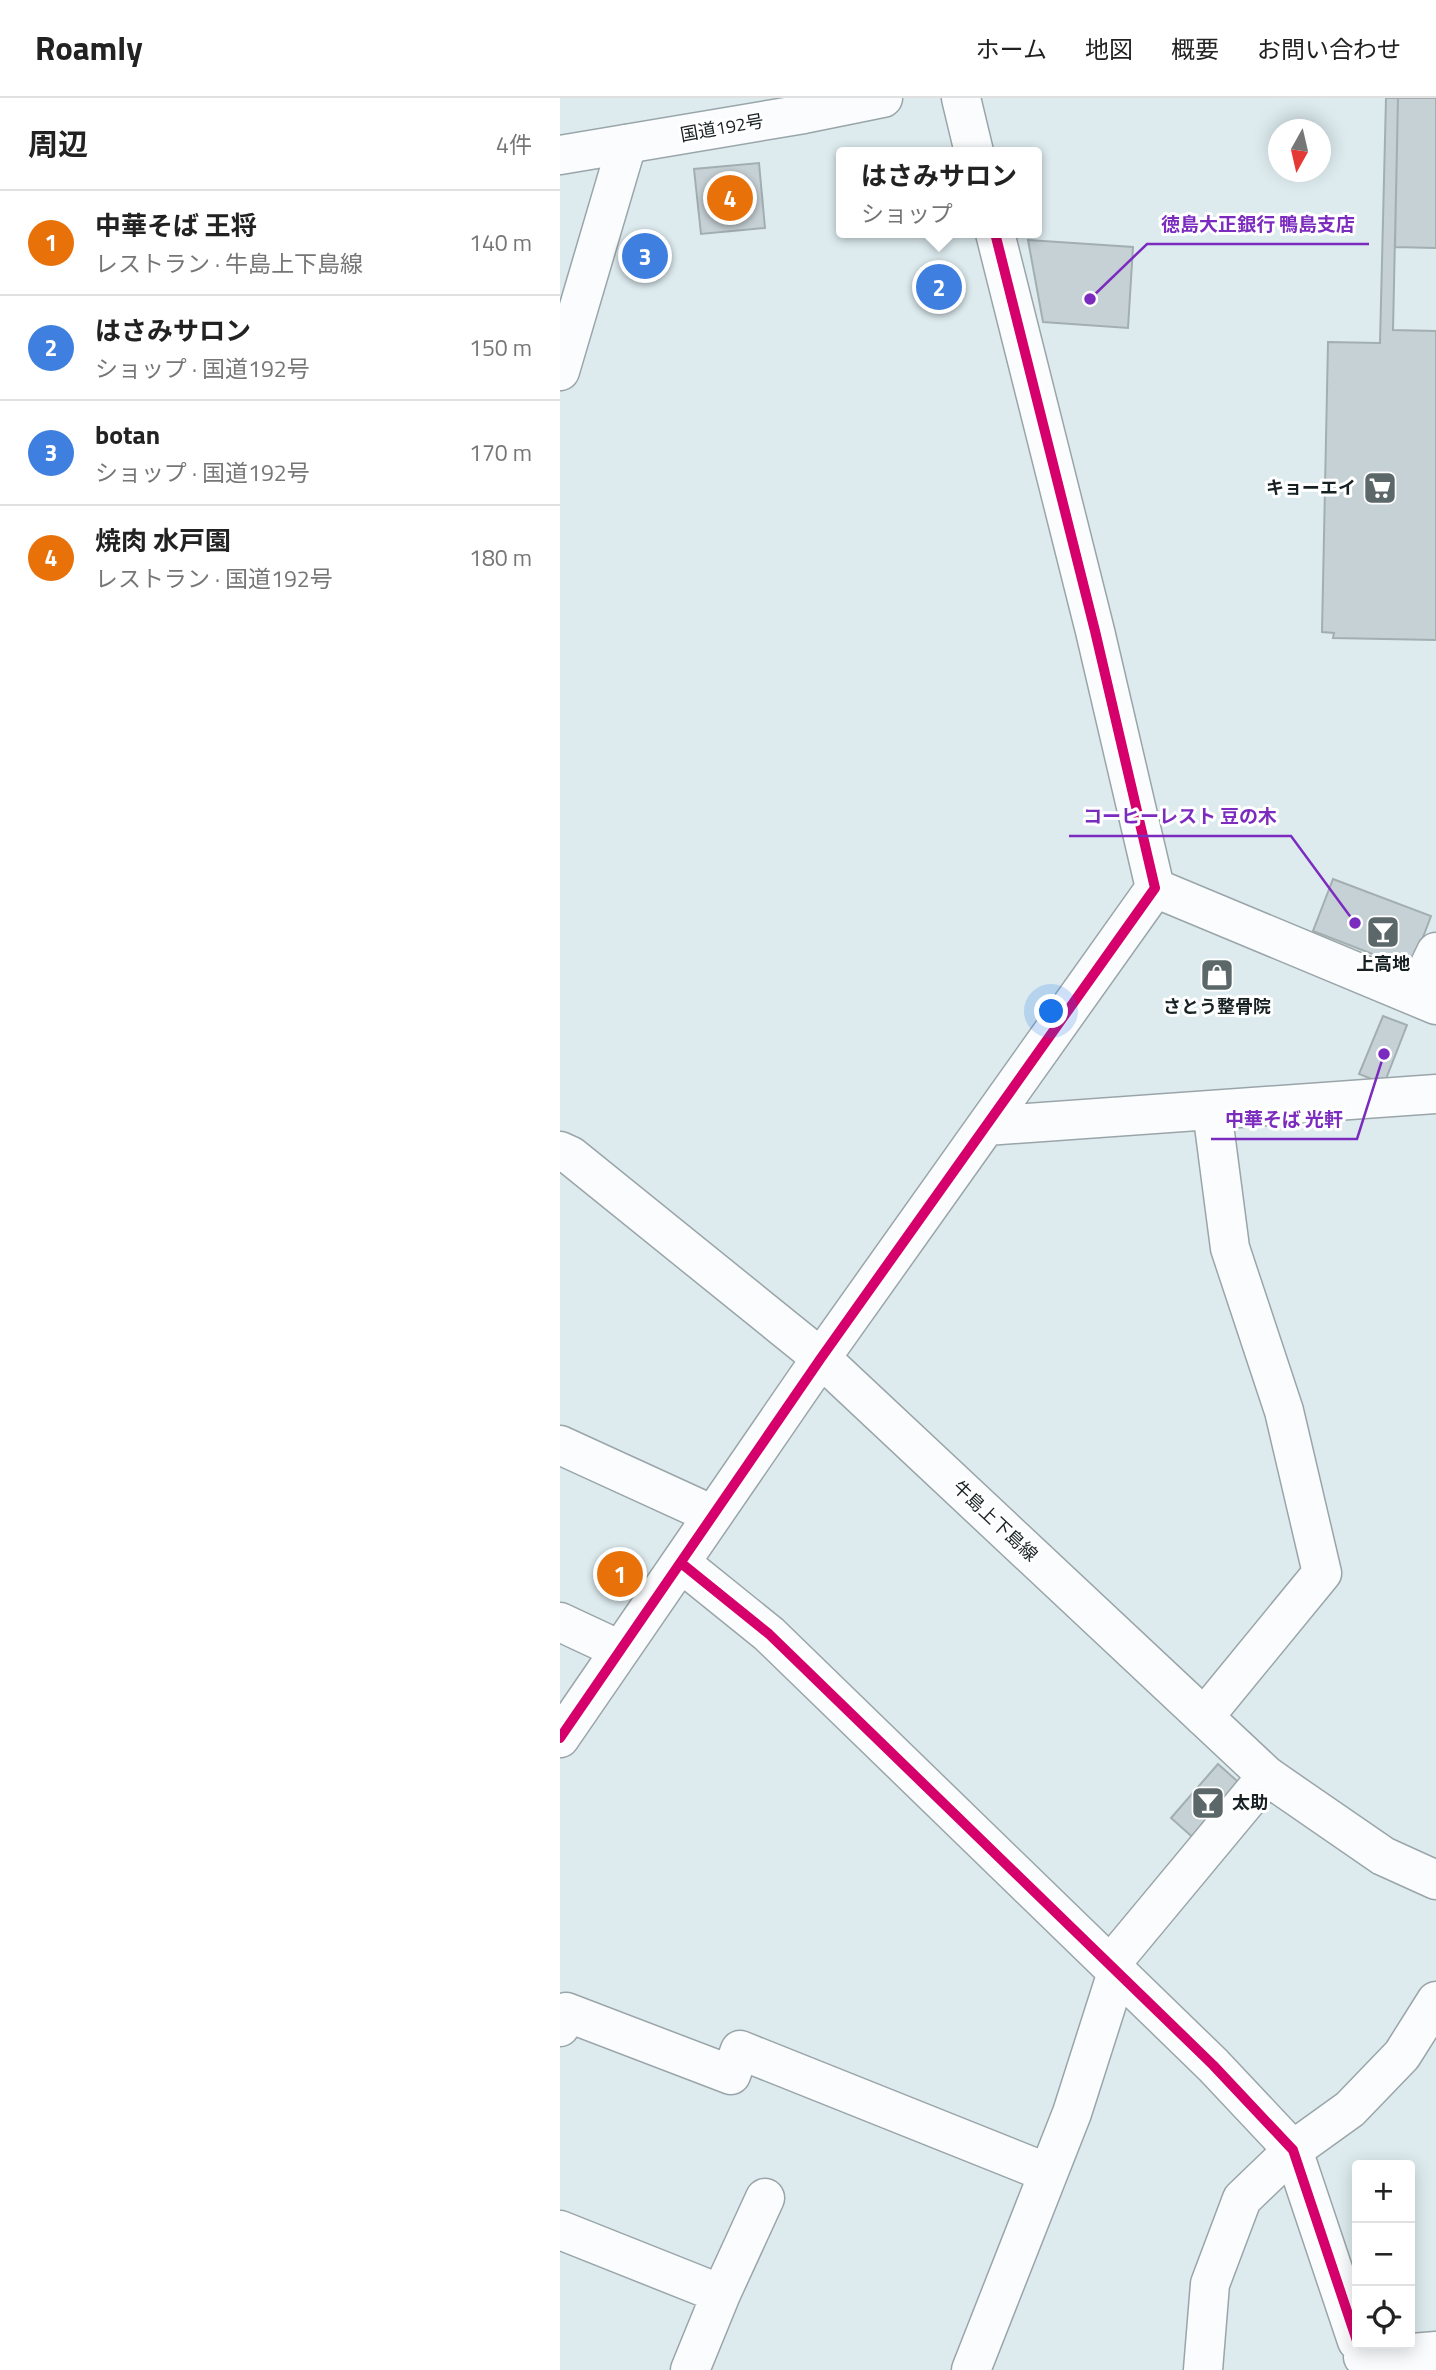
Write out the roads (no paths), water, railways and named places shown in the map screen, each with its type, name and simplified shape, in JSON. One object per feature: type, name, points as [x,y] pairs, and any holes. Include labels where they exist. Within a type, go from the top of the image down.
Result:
[{"type":"main road","name":"国道192号","points":[[560,155],[627,144],[803,106],[883,98]]},
{"type":"main road","points":[[961,98],[973,147]]},
{"type":"main road","points":[[560,371],[627,144]]},
{"type":"main road","points":[[560,1738],[821,1358],[1156,888],[996,238]]},
{"type":"main road","points":[[1156,888],[1426,1001],[1436,952]]},
{"type":"main road","points":[[986,1126],[1436,1094]]},
{"type":"main road","points":[[1204,1717],[1322,1573],[1284,1411],[1230,1248],[1212,1110]]},
{"type":"main road","name":"牛島上下島線","points":[[560,1151],[571,1156],[821,1358],[1267,1776],[1383,1856],[1436,1880]]},
{"type":"main road","points":[[560,1445],[713,1515]]},
{"type":"main road","points":[[681,1563],[769,1634],[1213,2065],[1293,2150],[1362,2353],[1436,2351]]},
{"type":"main road","points":[[560,1622],[620,1650]]},
{"type":"main road","points":[[971,2370],[1072,2113],[1113,1968],[1267,1776]]},
{"type":"main road","points":[[1203,2370],[1210,2284],[1242,2199],[1293,2150],[1350,2109],[1402,2055],[1436,2001]]},
{"type":"main road","points":[[560,2027],[566,2012],[731,2075],[740,2050],[1048,2174]]},
{"type":"main road","points":[[690,2370],[765,2198]]},
{"type":"main road","points":[[560,2230],[721,2294]]},
{"type":"place","name":"焼肉 水戸園","points":[[730,198]]},
{"type":"place","name":"botan","points":[[645,256]]},
{"type":"place","name":"はさみサロン","points":[[939,287]]},
{"type":"place","name":"徳島大正銀行 鴨島支店","points":[[1090,299]]},
{"type":"place","name":"キョーエイ","points":[[1380,488]]},
{"type":"place","name":"コーヒーレスト 豆の木","points":[[1355,923]]},
{"type":"place","name":"上高地","points":[[1383,932]]},
{"type":"place","name":"さとう整骨院","points":[[1217,975]]},
{"type":"place","name":"中華そば 光軒","points":[[1384,1054]]},
{"type":"place","name":"中華そば 王将","points":[[620,1574]]},
{"type":"place","name":"太助","points":[[1208,1803]]}]
